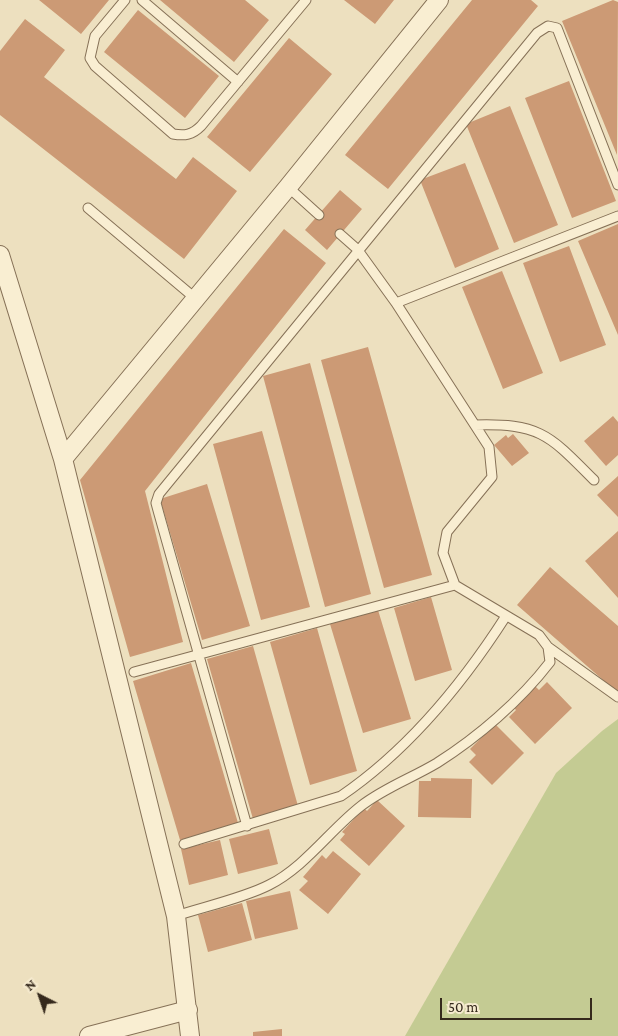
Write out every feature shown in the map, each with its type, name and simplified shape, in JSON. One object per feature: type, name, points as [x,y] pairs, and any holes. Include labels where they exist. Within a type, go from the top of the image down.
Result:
[{"type":"street","points":[[63,459],[288,187],[439,0]]},
{"type":"street","points":[[0,255],[63,459],[176,916],[190,1036]]},
{"type":"street","points":[[89,1036],[188,1010]]},
{"type":"lane","points":[[125,0],[96,36],[90,58],[94,66],[173,134],[183,136],[193,134],[306,0]]},
{"type":"lane","points":[[142,0],[238,82]]},
{"type":"lane","points":[[247,826],[156,502],[159,494],[357,249],[524,48],[537,33],[548,26],[557,28],[618,185]]},
{"type":"lane","points":[[288,187],[319,215]]},
{"type":"lane","points":[[88,208],[196,299]]},
{"type":"lane","points":[[396,303],[618,216]]},
{"type":"lane","points":[[340,234],[357,249],[396,303],[489,447],[492,477],[447,532],[443,553],[455,585],[539,636],[548,647],[618,697]]},
{"type":"lane","points":[[475,425],[504,424],[526,428],[554,441],[594,480]]},
{"type":"lane","points":[[134,672],[455,585]]},
{"type":"lane","points":[[184,844],[341,796],[363,781],[441,703],[491,639],[506,616]]},
{"type":"lane","points":[[176,916],[268,886],[284,876],[344,819],[375,796],[436,763],[500,714],[540,675],[550,662],[548,647]]},
{"type":"green space","points":[[618,719],[618,1036],[405,1036],[556,773]]},
{"type":"building","points":[[39,0],[109,0],[81,34]]},
{"type":"building","points":[[160,0],[245,0],[269,20],[234,62]]},
{"type":"building","points":[[344,0],[394,0],[375,24]]},
{"type":"building","points":[[472,0],[531,0],[538,6],[388,189],[345,155]]},
{"type":"building","points":[[613,0],[618,2],[617,155],[562,21]]},
{"type":"building","points":[[138,10],[219,76],[185,118],[104,52]]},
{"type":"building","points":[[25,19],[65,50],[44,77],[176,179],[193,157],[237,191],[184,259],[0,115],[0,51]]},
{"type":"building","points":[[289,38],[332,74],[250,172],[207,137]]},
{"type":"building","points":[[569,81],[616,201],[572,218],[525,98]]},
{"type":"building","points":[[510,106],[558,225],[514,243],[466,124]]},
{"type":"building","points":[[465,163],[499,249],[455,268],[420,180]]},
{"type":"building","points":[[340,190],[362,209],[327,250],[305,230]]},
{"type":"building","points":[[618,224],[618,335],[578,241]]},
{"type":"building","points":[[284,229],[326,263],[145,491],[183,642],[130,657],[80,480]]},
{"type":"building","points":[[569,246],[606,345],[560,362],[523,263]]},
{"type":"building","points":[[502,271],[543,373],[503,389],[462,287]]},
{"type":"building","points":[[368,347],[432,575],[384,588],[321,360]]},
{"type":"building","points":[[310,363],[371,594],[325,607],[263,376]]},
{"type":"building","points":[[613,416],[618,422],[618,455],[606,466],[584,441]]},
{"type":"building","points":[[262,431],[310,607],[261,620],[213,444]]},
{"type":"building","points":[[513,434],[529,453],[512,466],[494,445],[506,435],[508,438]]},
{"type":"building","points":[[618,476],[618,517],[597,495]]},
{"type":"building","points":[[207,484],[250,626],[202,640],[160,499]]},
{"type":"building","points":[[618,531],[618,598],[585,561]]},
{"type":"building","points":[[550,567],[618,626],[618,693],[517,605]]},
{"type":"building","points":[[431,597],[452,670],[415,681],[394,608]]},
{"type":"building","points":[[378,610],[411,719],[363,733],[330,624]]},
{"type":"building","points":[[317,628],[357,771],[310,785],[270,642]]},
{"type":"building","points":[[253,646],[298,806],[253,819],[207,659]]},
{"type":"building","points":[[191,663],[238,823],[180,840],[133,681]]},
{"type":"building","points":[[547,682],[572,708],[535,744],[509,717],[516,710],[512,706],[534,685],[539,690]]},
{"type":"building","points":[[495,724],[524,753],[492,785],[469,762],[476,755],[470,749]]},
{"type":"building","points":[[431,778],[472,779],[471,818],[418,817],[419,781],[431,781]]},
{"type":"building","points":[[377,800],[405,826],[369,866],[340,840],[345,834],[342,832],[364,808],[367,811]]},
{"type":"building","points":[[269,829],[278,864],[238,874],[229,839]]},
{"type":"building","points":[[220,840],[228,875],[189,885],[181,849]]},
{"type":"building","points":[[333,851],[361,874],[328,914],[299,890],[308,881],[303,877],[322,855],[326,859]]},
{"type":"building","points":[[290,891],[298,929],[255,939],[246,901]]},
{"type":"building","points":[[242,903],[252,940],[208,952],[198,915]]},
{"type":"building","points":[[282,1029],[282,1036],[253,1036],[253,1032]]}]
